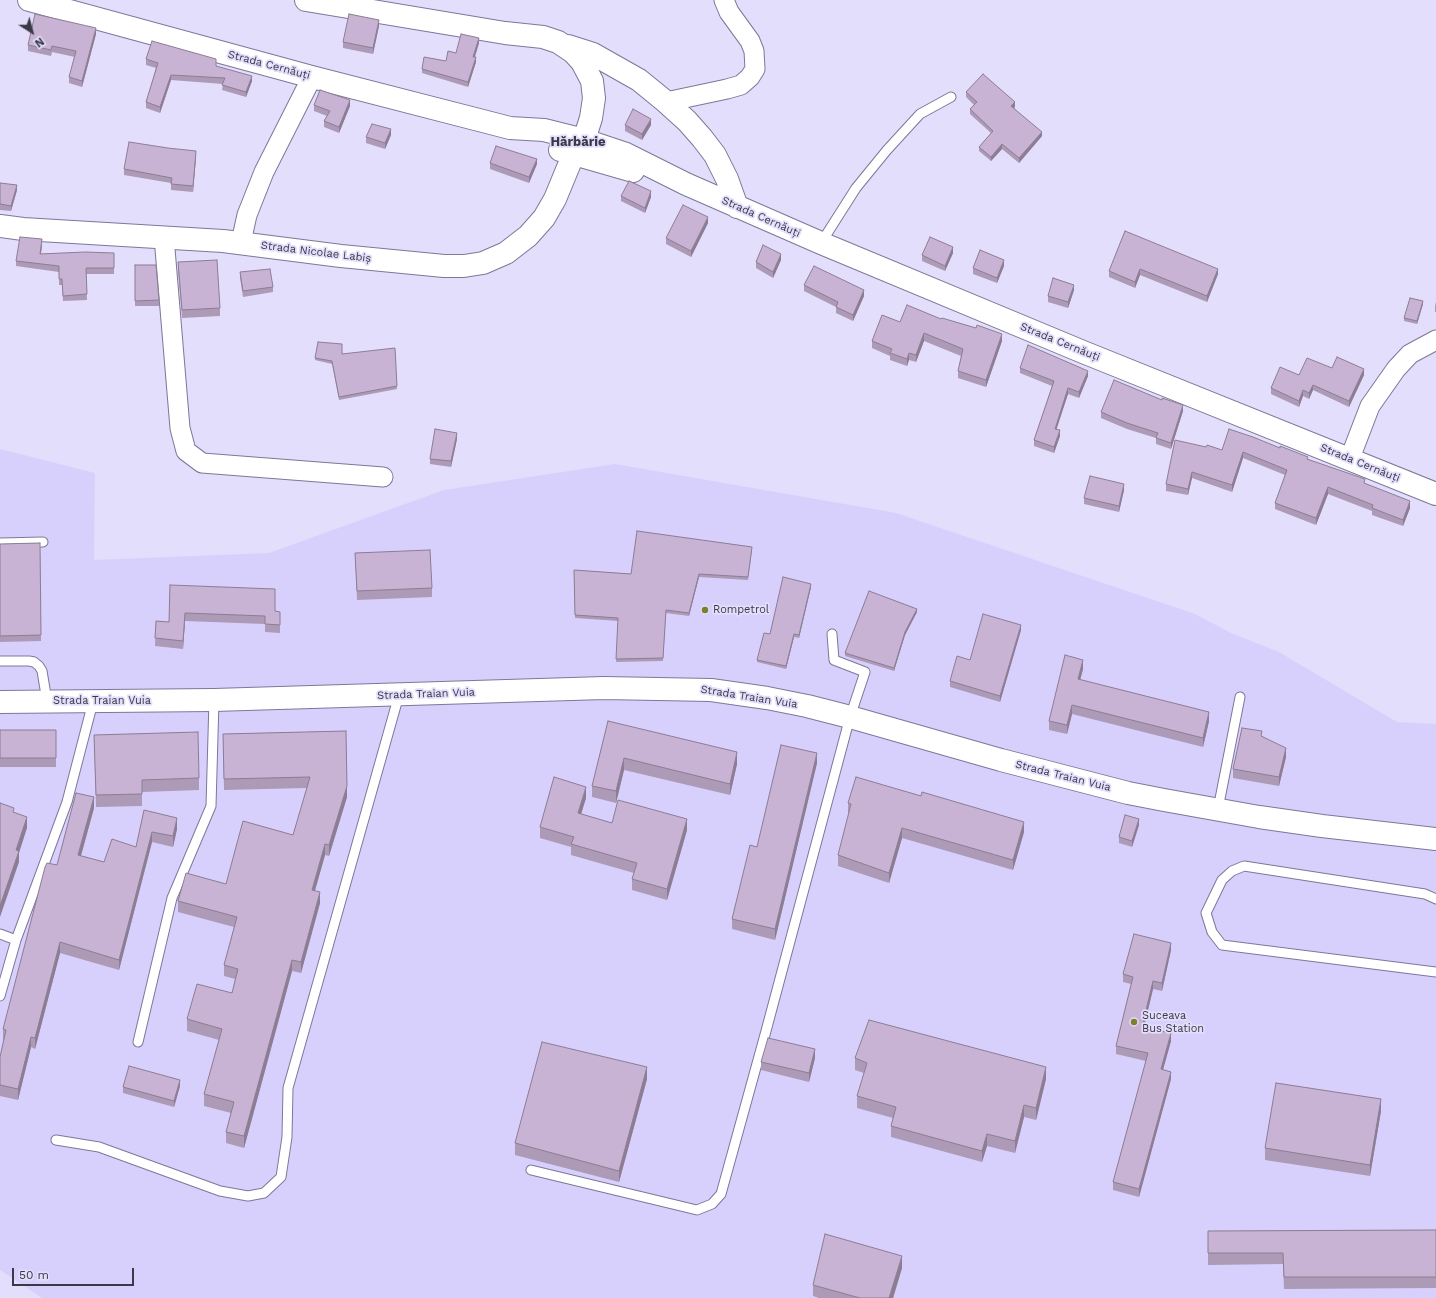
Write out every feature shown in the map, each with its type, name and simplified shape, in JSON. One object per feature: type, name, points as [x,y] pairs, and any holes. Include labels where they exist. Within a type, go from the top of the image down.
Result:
[{"type":"street","name":"Strada Cernăuți","points":[[29,0],[312,77],[510,128],[544,130],[576,143],[622,168],[686,184],[821,243],[1083,352],[1350,458],[1436,494]]},
{"type":"street","points":[[306,0],[505,33],[543,37],[593,54],[639,80],[666,102],[702,138],[715,156],[727,179],[737,207]]},
{"type":"street","points":[[666,102],[741,85],[750,77],[754,69],[754,51],[750,41],[729,12],[724,0]]},
{"type":"street","points":[[505,33],[523,42],[552,52],[563,60],[573,74],[578,87],[580,100],[577,117],[576,143]]},
{"type":"street","points":[[558,42],[573,52],[582,62],[592,81],[594,98],[591,118],[576,143]]},
{"type":"street","points":[[241,242],[246,215],[264,172],[312,77]]},
{"type":"street","name":"Strada Nicolae Labiș","points":[[0,226],[23,229],[241,242],[333,255],[432,265],[464,266],[483,263],[506,253],[528,236],[544,218],[555,199],[576,143]]},
{"type":"street","points":[[164,237],[180,428],[186,451],[202,462],[383,477]]},
{"type":"street","points":[[1350,458],[1370,406],[1396,369],[1410,354],[1436,340]]},
{"type":"street","name":"Strada Traian Vuia","points":[[0,702],[214,700],[604,688],[694,689],[730,692],[767,698],[850,717],[1001,760],[1128,793],[1218,811],[1322,826],[1436,838]]},
{"type":"lane","points":[[821,243],[856,188],[887,150],[920,114],[951,97]]},
{"type":"lane","points":[[0,543],[43,542]]},
{"type":"lane","points":[[531,1170],[697,1210],[712,1204],[721,1194],[850,717],[865,672],[834,660],[832,634]]},
{"type":"lane","points":[[0,661],[29,661],[34,662],[39,666],[42,671],[47,701]]},
{"type":"lane","points":[[56,1140],[99,1147],[220,1192],[248,1196],[264,1193],[281,1177],[287,1138],[288,1088],[399,695]]},
{"type":"lane","points":[[1218,811],[1240,697]]},
{"type":"lane","points":[[138,1042],[172,898],[211,806],[214,700]]},
{"type":"lane","points":[[0,996],[16,940],[67,802],[93,702]]},
{"type":"lane","points":[[1436,900],[1425,894],[1244,866],[1232,871],[1222,880],[1206,913],[1212,932],[1222,945],[1436,972]]},
{"type":"lane","points":[[0,934],[16,940]]},
{"type":"shaded area","points":[[0,449],[95,473],[94,560],[269,553],[444,490],[615,464],[896,513],[1195,614],[1231,633],[1279,652],[1397,722],[1436,724],[1436,1298],[42,1298],[0,1270]]},
{"type":"building","points":[[35,14],[96,28],[82,81],[69,77],[76,51],[52,46],[51,50],[28,45]]},
{"type":"building","points":[[349,14],[379,20],[373,48],[343,42]]},
{"type":"building","points":[[461,34],[479,38],[473,57],[476,57],[468,82],[422,69],[424,57],[446,61],[448,51],[456,53]]},
{"type":"building","points":[[152,41],[216,59],[216,66],[252,76],[246,92],[222,85],[225,78],[171,75],[160,107],[146,102],[158,63],[146,59]]},
{"type":"building","points":[[983,74],[1015,102],[1011,106],[1042,132],[1019,158],[1002,144],[991,157],[979,147],[993,131],[970,109],[977,102],[966,92]]},
{"type":"building","points":[[320,90],[350,100],[339,127],[324,121],[330,111],[314,105]]},
{"type":"building","points":[[633,109],[651,119],[642,134],[625,125]]},
{"type":"building","points":[[372,124],[391,129],[385,143],[366,137]]},
{"type":"building","points":[[129,142],[196,151],[193,186],[171,184],[172,178],[124,169]]},
{"type":"building","points":[[496,146],[537,159],[529,177],[490,163]]},
{"type":"building","points":[[629,181],[651,191],[645,208],[621,196]]},
{"type":"building","points":[[0,183],[17,185],[11,206],[0,204]]},
{"type":"building","points":[[683,205],[708,217],[691,251],[666,238]]},
{"type":"building","points":[[1125,231],[1218,269],[1207,296],[1140,269],[1135,282],[1109,271]]},
{"type":"building","points":[[20,237],[42,239],[40,254],[85,252],[114,253],[114,268],[86,268],[87,294],[63,296],[62,279],[59,279],[59,266],[16,261]]},
{"type":"building","points":[[930,237],[953,247],[945,266],[922,255]]},
{"type":"building","points":[[763,245],[781,254],[773,272],[756,262]]},
{"type":"building","points":[[980,250],[1004,260],[997,278],[973,268]]},
{"type":"building","points":[[217,260],[220,308],[182,310],[178,262]]},
{"type":"building","points":[[135,265],[156,265],[159,300],[135,301]]},
{"type":"building","points":[[814,266],[864,290],[853,315],[836,307],[838,302],[804,285]]},
{"type":"building","points":[[270,269],[273,287],[243,291],[240,272]]},
{"type":"building","points":[[1053,278],[1074,285],[1068,302],[1048,296]]},
{"type":"building","points":[[1410,298],[1423,301],[1417,321],[1404,318]]},
{"type":"building","points":[[907,305],[941,319],[942,318],[976,328],[977,325],[1002,334],[986,380],[958,371],[963,349],[924,333],[916,355],[909,353],[907,359],[890,353],[892,349],[872,341],[882,315],[900,322]]},
{"type":"building","points":[[318,342],[342,344],[342,354],[395,348],[397,386],[339,397],[332,361],[315,358]]},
{"type":"building","points":[[1028,345],[1088,371],[1079,392],[1068,388],[1055,429],[1060,430],[1054,447],[1034,440],[1054,381],[1020,368]]},
{"type":"building","points":[[1337,357],[1364,369],[1349,401],[1313,385],[1309,393],[1303,390],[1299,401],[1271,388],[1280,367],[1299,375],[1307,358],[1332,368]]},
{"type":"building","points":[[1114,380],[1162,400],[1162,398],[1183,405],[1171,443],[1156,438],[1158,433],[1127,423],[1101,412]]},
{"type":"building","points":[[435,429],[457,433],[451,461],[430,459]]},
{"type":"building","points":[[1229,429],[1280,448],[1280,446],[1308,457],[1307,459],[1365,479],[1364,483],[1410,501],[1403,520],[1372,508],[1373,505],[1328,487],[1316,518],[1275,503],[1287,470],[1243,452],[1232,485],[1192,472],[1188,489],[1166,484],[1175,440],[1206,447],[1207,445],[1222,450]]},
{"type":"building","points":[[1090,476],[1124,484],[1119,506],[1084,498]]},
{"type":"building","points":[[637,531],[752,547],[748,577],[699,574],[689,613],[666,610],[663,658],[616,659],[618,618],[575,615],[574,570],[631,574]]},
{"type":"building","points":[[40,543],[41,635],[0,636],[0,544]]},
{"type":"building","points":[[430,550],[432,588],[357,591],[355,553]]},
{"type":"building","points":[[783,577],[811,584],[799,635],[794,634],[786,666],[757,660],[764,633],[770,634]]},
{"type":"building","points":[[170,585],[275,589],[275,611],[280,612],[280,625],[265,624],[265,616],[185,613],[183,641],[155,638],[156,621],[169,622]]},
{"type":"building","points":[[869,591],[917,609],[905,632],[894,668],[845,653]]},
{"type":"building","points":[[983,614],[1021,625],[1000,696],[950,681],[957,656],[970,660]]},
{"type":"building","points":[[1065,655],[1083,660],[1078,679],[1209,712],[1203,738],[1072,705],[1067,725],[1049,721]]},
{"type":"building","points":[[608,721],[737,752],[730,784],[624,758],[616,791],[592,786]]},
{"type":"building","points":[[1242,728],[1262,731],[1261,736],[1286,748],[1279,777],[1233,769]]},
{"type":"building","points":[[0,730],[56,730],[56,758],[0,758]]},
{"type":"building","points":[[346,731],[347,786],[329,845],[325,844],[312,890],[320,892],[301,962],[292,960],[244,1136],[226,1132],[234,1102],[204,1094],[222,1029],[187,1019],[197,984],[232,993],[238,969],[224,965],[237,917],[178,901],[186,873],[226,884],[243,821],[293,835],[310,777],[224,779],[223,734]]},
{"type":"building","points":[[198,732],[199,778],[142,780],[142,794],[96,795],[94,735]]},
{"type":"building","points":[[781,745],[817,753],[775,929],[732,919],[750,845],[757,847]]},
{"type":"building","points":[[554,777],[586,787],[578,813],[612,823],[618,800],[687,819],[667,889],[632,879],[637,863],[571,844],[574,837],[540,827]]},
{"type":"building","points":[[856,777],[921,796],[922,792],[1024,822],[1013,860],[902,828],[889,873],[838,855],[851,804],[848,803]]},
{"type":"building","points":[[76,793],[94,797],[78,855],[104,862],[112,839],[136,847],[144,810],[177,818],[173,836],[152,832],[119,960],[60,942],[35,1038],[31,1037],[18,1089],[0,1085],[0,1057],[6,1030],[3,1029],[45,867],[47,863],[57,865]]},
{"type":"building","points":[[0,803],[14,808],[13,812],[27,817],[16,850],[19,851],[0,906]]},
{"type":"building","points":[[1125,815],[1139,819],[1132,841],[1119,837]]},
{"type":"building","points":[[1134,934],[1171,943],[1162,983],[1153,981],[1142,1027],[1171,1033],[1161,1069],[1171,1072],[1139,1189],[1113,1182],[1148,1053],[1116,1046],[1133,977],[1123,974]]},
{"type":"building","points":[[869,1020],[1046,1067],[1036,1108],[1024,1105],[1015,1141],[987,1134],[982,1151],[891,1126],[896,1107],[857,1096],[867,1063],[855,1058]]},
{"type":"building","points":[[768,1038],[815,1049],[809,1073],[761,1062]]},
{"type":"building","points":[[542,1042],[647,1067],[619,1171],[515,1143]]},
{"type":"building","points":[[129,1066],[180,1080],[174,1101],[123,1087]]},
{"type":"building","points":[[1276,1083],[1381,1099],[1370,1165],[1265,1148]]},
{"type":"building","points":[[1436,1230],[1436,1277],[1284,1277],[1283,1253],[1208,1253],[1208,1231]]},
{"type":"building","points":[[825,1234],[902,1256],[889,1298],[860,1298],[813,1285]]},
{"type":"place","name":"Rompetrol","points":[[705,610]]},
{"type":"place","name":"Suceava Bus Station","points":[[1134,1022]]},
{"type":"district","name":"Hărbărie","points":[[578,142]]}]
